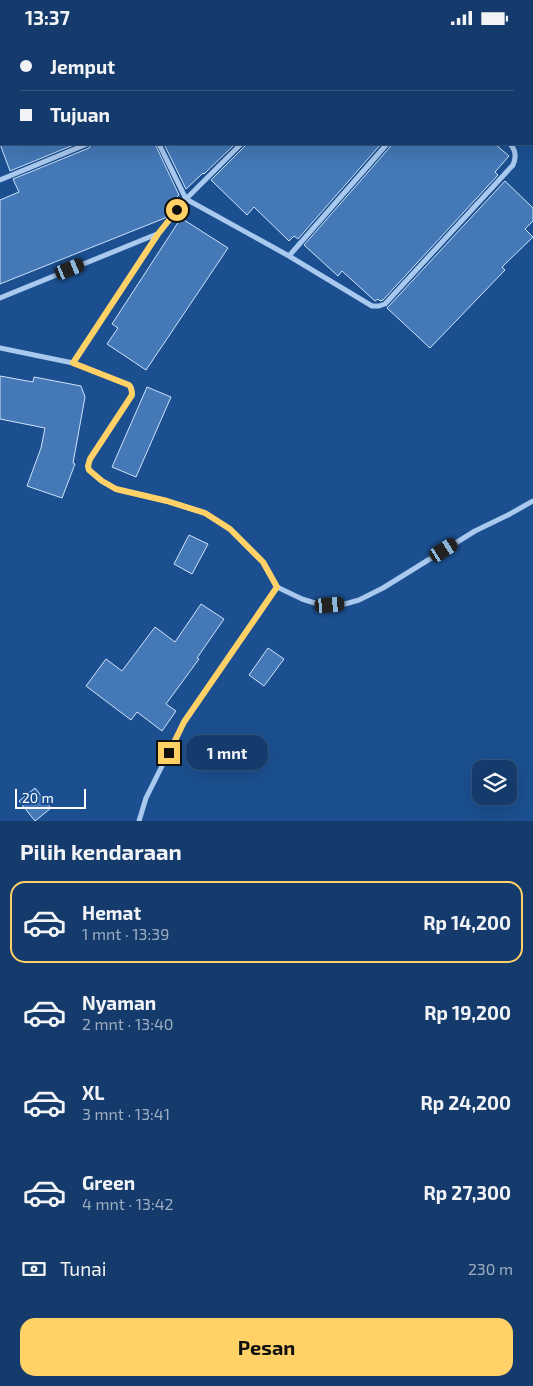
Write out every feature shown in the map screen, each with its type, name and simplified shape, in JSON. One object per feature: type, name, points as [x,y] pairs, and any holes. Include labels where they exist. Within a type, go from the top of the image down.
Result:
[{"type":"street","points":[[0,179],[85,145]]},
{"type":"street","points":[[160,145],[186,199],[372,305],[379,306],[385,304],[513,165],[515,154],[510,145]]},
{"type":"street","points":[[73,363],[158,234],[186,199],[240,145]]},
{"type":"street","points":[[289,256],[386,145]]},
{"type":"street","points":[[0,298],[158,234]]},
{"type":"street","points":[[0,348],[73,363],[129,385],[132,395],[90,459],[89,470],[102,481],[116,489],[167,501],[205,513],[230,529],[263,562],[277,587],[302,599],[318,604],[345,604],[359,600],[383,588],[475,531],[533,501]]},
{"type":"street","points":[[139,821],[146,798],[184,722],[277,587]]},
{"type":"building","points":[[0,145],[74,145],[10,171]]},
{"type":"building","points":[[90,145],[155,145],[179,195],[166,208],[171,211],[165,218],[0,284],[0,200],[19,192],[13,179],[89,148]]},
{"type":"building","points":[[164,145],[234,145],[204,174],[186,189]]},
{"type":"building","points":[[245,145],[380,145],[298,239],[294,236],[289,241],[254,207],[247,215],[211,180]]},
{"type":"building","points":[[391,145],[496,145],[509,156],[495,172],[498,175],[383,300],[380,301],[378,299],[375,301],[342,271],[338,276],[304,245]]},
{"type":"building","points":[[505,181],[533,208],[533,221],[525,229],[533,237],[502,267],[505,270],[430,348],[387,308]]},
{"type":"building","points":[[181,218],[228,248],[146,370],[107,344],[118,328],[112,324]]},
{"type":"building","points":[[0,376],[33,382],[34,377],[81,386],[85,397],[73,463],[75,464],[62,498],[27,486],[41,448],[45,428],[0,419]]},
{"type":"building","points":[[147,387],[171,397],[136,477],[112,467]]},
{"type":"building","points":[[189,535],[208,544],[192,574],[174,564]]},
{"type":"building","points":[[201,604],[224,619],[197,658],[199,659],[166,704],[176,711],[162,731],[137,712],[131,720],[86,686],[106,659],[122,671],[155,627],[175,642]]},
{"type":"building","points":[[268,648],[284,659],[264,686],[249,675]]},
{"type":"building","points":[[35,788],[51,808],[35,821],[19,801]]},
{"type":"route","points":[[169,753],[184,722],[277,587],[263,562],[230,529],[205,513],[167,501],[116,489],[102,481],[89,470],[90,459],[132,395],[132,391],[129,385],[73,363],[158,234],[177,210]]}]
